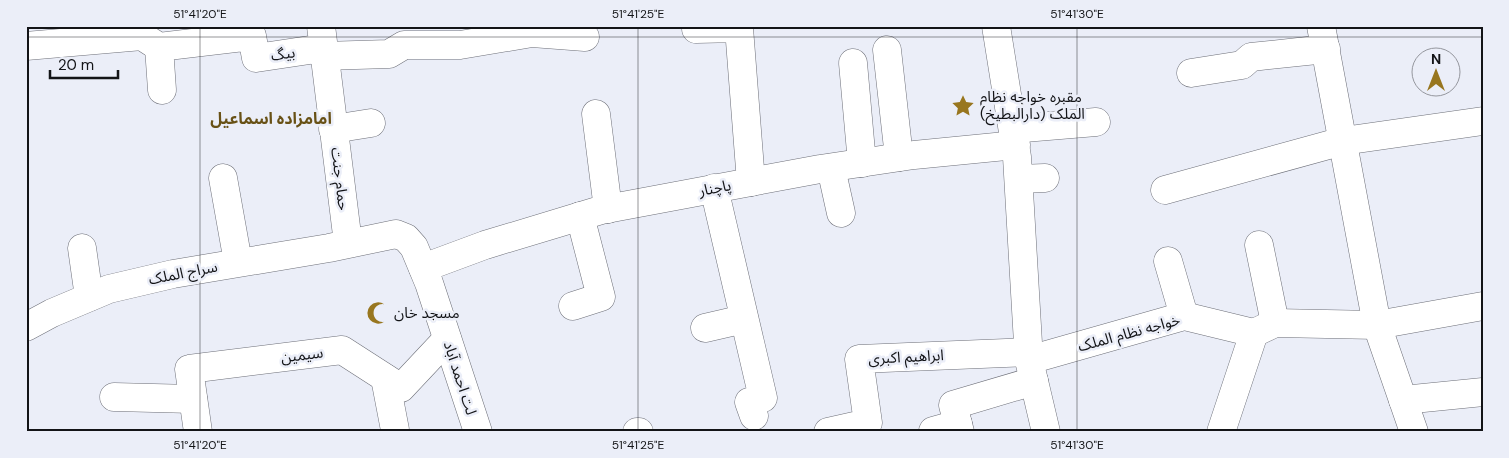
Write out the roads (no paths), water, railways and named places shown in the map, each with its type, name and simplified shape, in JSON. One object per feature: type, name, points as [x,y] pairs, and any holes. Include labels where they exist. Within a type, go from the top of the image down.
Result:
[{"type":"street","points":[[996,26],[1014,137],[1032,178],[1031,364],[1046,432]]},
{"type":"street","points":[[696,29],[739,27],[751,182]]},
{"type":"street","points":[[322,43],[389,54],[404,45],[460,45],[532,33],[585,37]]},
{"type":"street","points":[[26,46],[142,36],[159,47],[162,90]]},
{"type":"street","name":"بیگ","points":[[159,47],[252,36],[256,58],[322,43]]},
{"type":"street","points":[[1191,73],[1242,65],[1251,57],[1323,38],[1377,325],[1414,432]]},
{"type":"street","name":"حمام جنت","points":[[322,43],[348,243]]},
{"type":"street","points":[[887,50],[899,157]]},
{"type":"street","points":[[853,63],[862,163]]},
{"type":"street","points":[[596,114],[608,209]]},
{"type":"street","points":[[1165,190],[1343,141],[1483,121]]},
{"type":"street","name":"پاچنار","points":[[423,268],[485,245],[608,209],[714,188],[1096,122]]},
{"type":"street","points":[[333,129],[371,123]]},
{"type":"street","points":[[831,168],[841,213]]},
{"type":"street","points":[[223,178],[238,262]]},
{"type":"street","points":[[714,188],[763,398],[749,402],[754,416]]},
{"type":"street","points":[[573,306],[601,297],[580,216]]},
{"type":"street","points":[[348,243],[396,234],[406,238],[414,247],[423,268]]},
{"type":"street","name":"سراج الملک","points":[[26,327],[52,313],[109,289],[173,274],[330,248],[348,243]]},
{"type":"street","points":[[1221,432],[1264,328],[1259,245]]},
{"type":"street","points":[[82,248],[89,297]]},
{"type":"street","points":[[1168,261],[1184,316]]},
{"type":"street","name":"لت احمد آباد","points":[[423,268],[478,432]]},
{"type":"street","name":"خواجه نظام الملک","points":[[1031,364],[1184,316],[1264,328],[1377,325],[1483,306]]},
{"type":"street","points":[[706,328],[744,319]]},
{"type":"street","name":"سیمین","points":[[198,432],[189,369],[342,350],[401,388],[447,339]]},
{"type":"street","name":"ابراهیم اکبری","points":[[828,432],[868,423],[859,359],[1031,364]]},
{"type":"street","points":[[950,429],[953,405],[1031,364]]},
{"type":"street","points":[[385,378],[395,430]]},
{"type":"street","points":[[1403,400],[1483,392]]},
{"type":"street","points":[[114,397],[193,399]]},
{"type":"place","name":"مقبره خواجه نظام الملک (دارالبطیخ)","points":[[963,106]]},
{"type":"place","name":"مسجد خان","points":[[378,313]]},
{"type":"district","name":"امامزاده اسماعیل","points":[[271,118]]}]
